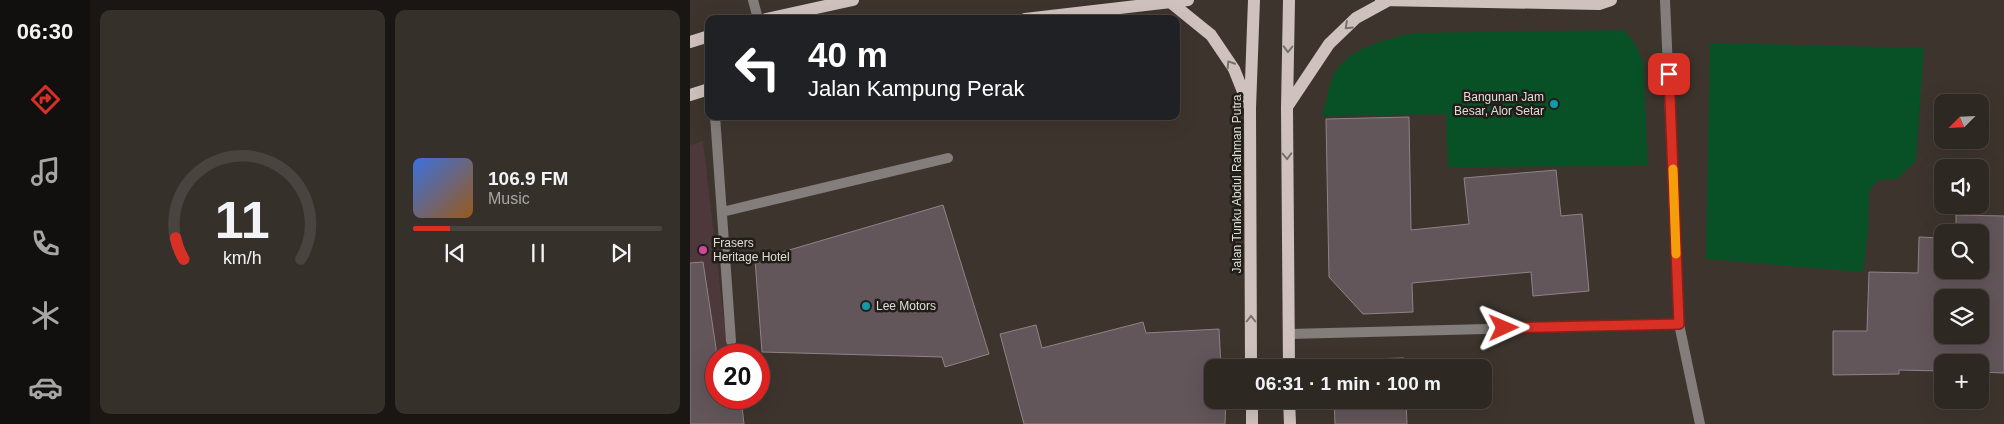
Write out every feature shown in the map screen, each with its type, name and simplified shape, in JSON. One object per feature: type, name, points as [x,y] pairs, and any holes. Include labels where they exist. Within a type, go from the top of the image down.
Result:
[{"type":"main road","points":[[784,15],[853,0]]},
{"type":"main road","points":[[1057,15],[1188,0]]},
{"type":"main road","name":"Jalan Tunku Abdul Rahman Putra","points":[[1252,359],[1250,108],[1254,0]]},
{"type":"main road","points":[[1289,0],[1287,108],[1289,359]]},
{"type":"main road","points":[[1381,0],[1599,4],[1612,0]]},
{"type":"main road","points":[[1287,108],[1329,44],[1356,18],[1388,0]]},
{"type":"main road","points":[[1169,1],[1211,35],[1234,69],[1250,108]]},
{"type":"main road","points":[[690,42],[705,37]]},
{"type":"main road","points":[[690,95],[705,90]]},
{"type":"main road","points":[[1252,409],[1252,424]]},
{"type":"main road","points":[[1290,409],[1290,424]]},
{"type":"street","points":[[753,0],[757,15]]},
{"type":"street","points":[[1665,0],[1679,324],[1700,424]]},
{"type":"street","points":[[715,120],[731,341]]},
{"type":"street","points":[[722,212],[948,158]]},
{"type":"street","points":[[1289,334],[1679,324]]},
{"type":"shaded area","name":"Frasers Heritage Hotel","points":[[703,141],[727,344],[705,344],[705,359],[690,361],[690,145]]},
{"type":"green space","points":[[1624,30],[1635,44],[1643,61],[1648,166],[1448,167],[1446,114],[1322,116],[1331,81],[1343,62],[1370,45],[1392,38],[1413,33]]},
{"type":"green space","points":[[1710,43],[1924,48],[1916,161],[1897,179],[1878,180],[1869,191],[1868,231],[1863,272],[1706,259]]},
{"type":"building","points":[[1409,117],[1411,230],[1469,224],[1464,178],[1556,170],[1561,216],[1582,214],[1589,291],[1533,296],[1531,272],[1412,283],[1413,312],[1363,314],[1329,277],[1326,119]]},
{"type":"building","name":"Lee Motors","points":[[943,205],[989,354],[945,367],[942,357],[770,352],[770,344],[761,344],[755,260]]},
{"type":"building","points":[[1956,215],[2004,216],[2004,373],[1989,372],[1989,354],[1934,354],[1934,371],[1899,370],[1899,374],[1833,375],[1833,331],[1867,331],[1869,272],[1918,273],[1919,237],[1934,238],[1934,279],[1989,279],[1989,224],[1956,224]]},
{"type":"building","points":[[703,262],[715,344],[705,344],[705,409],[742,409],[744,424],[690,424],[690,263]]},
{"type":"building","points":[[1143,322],[1146,333],[1219,329],[1221,359],[1204,359],[1204,409],[1226,409],[1225,424],[1024,424],[1000,334],[1036,325],[1042,348]]},
{"type":"building","points":[[1404,358],[1404,359],[1368,359]]},
{"type":"building","points":[[1334,409],[1406,409],[1407,424],[1335,424]]},
{"type":"slow traffic","points":[[1673,169],[1676,254]]},
{"type":"place","name":"Bangunan Jam Besar, Alor Setar","points":[[1554,104]]},
{"type":"place","name":"Frasers Heritage Hotel","points":[[703,250]]},
{"type":"place","name":"Lee Motors","points":[[866,306]]},
{"type":"route","points":[[1504,328],[1679,324],[1669,74]]}]
